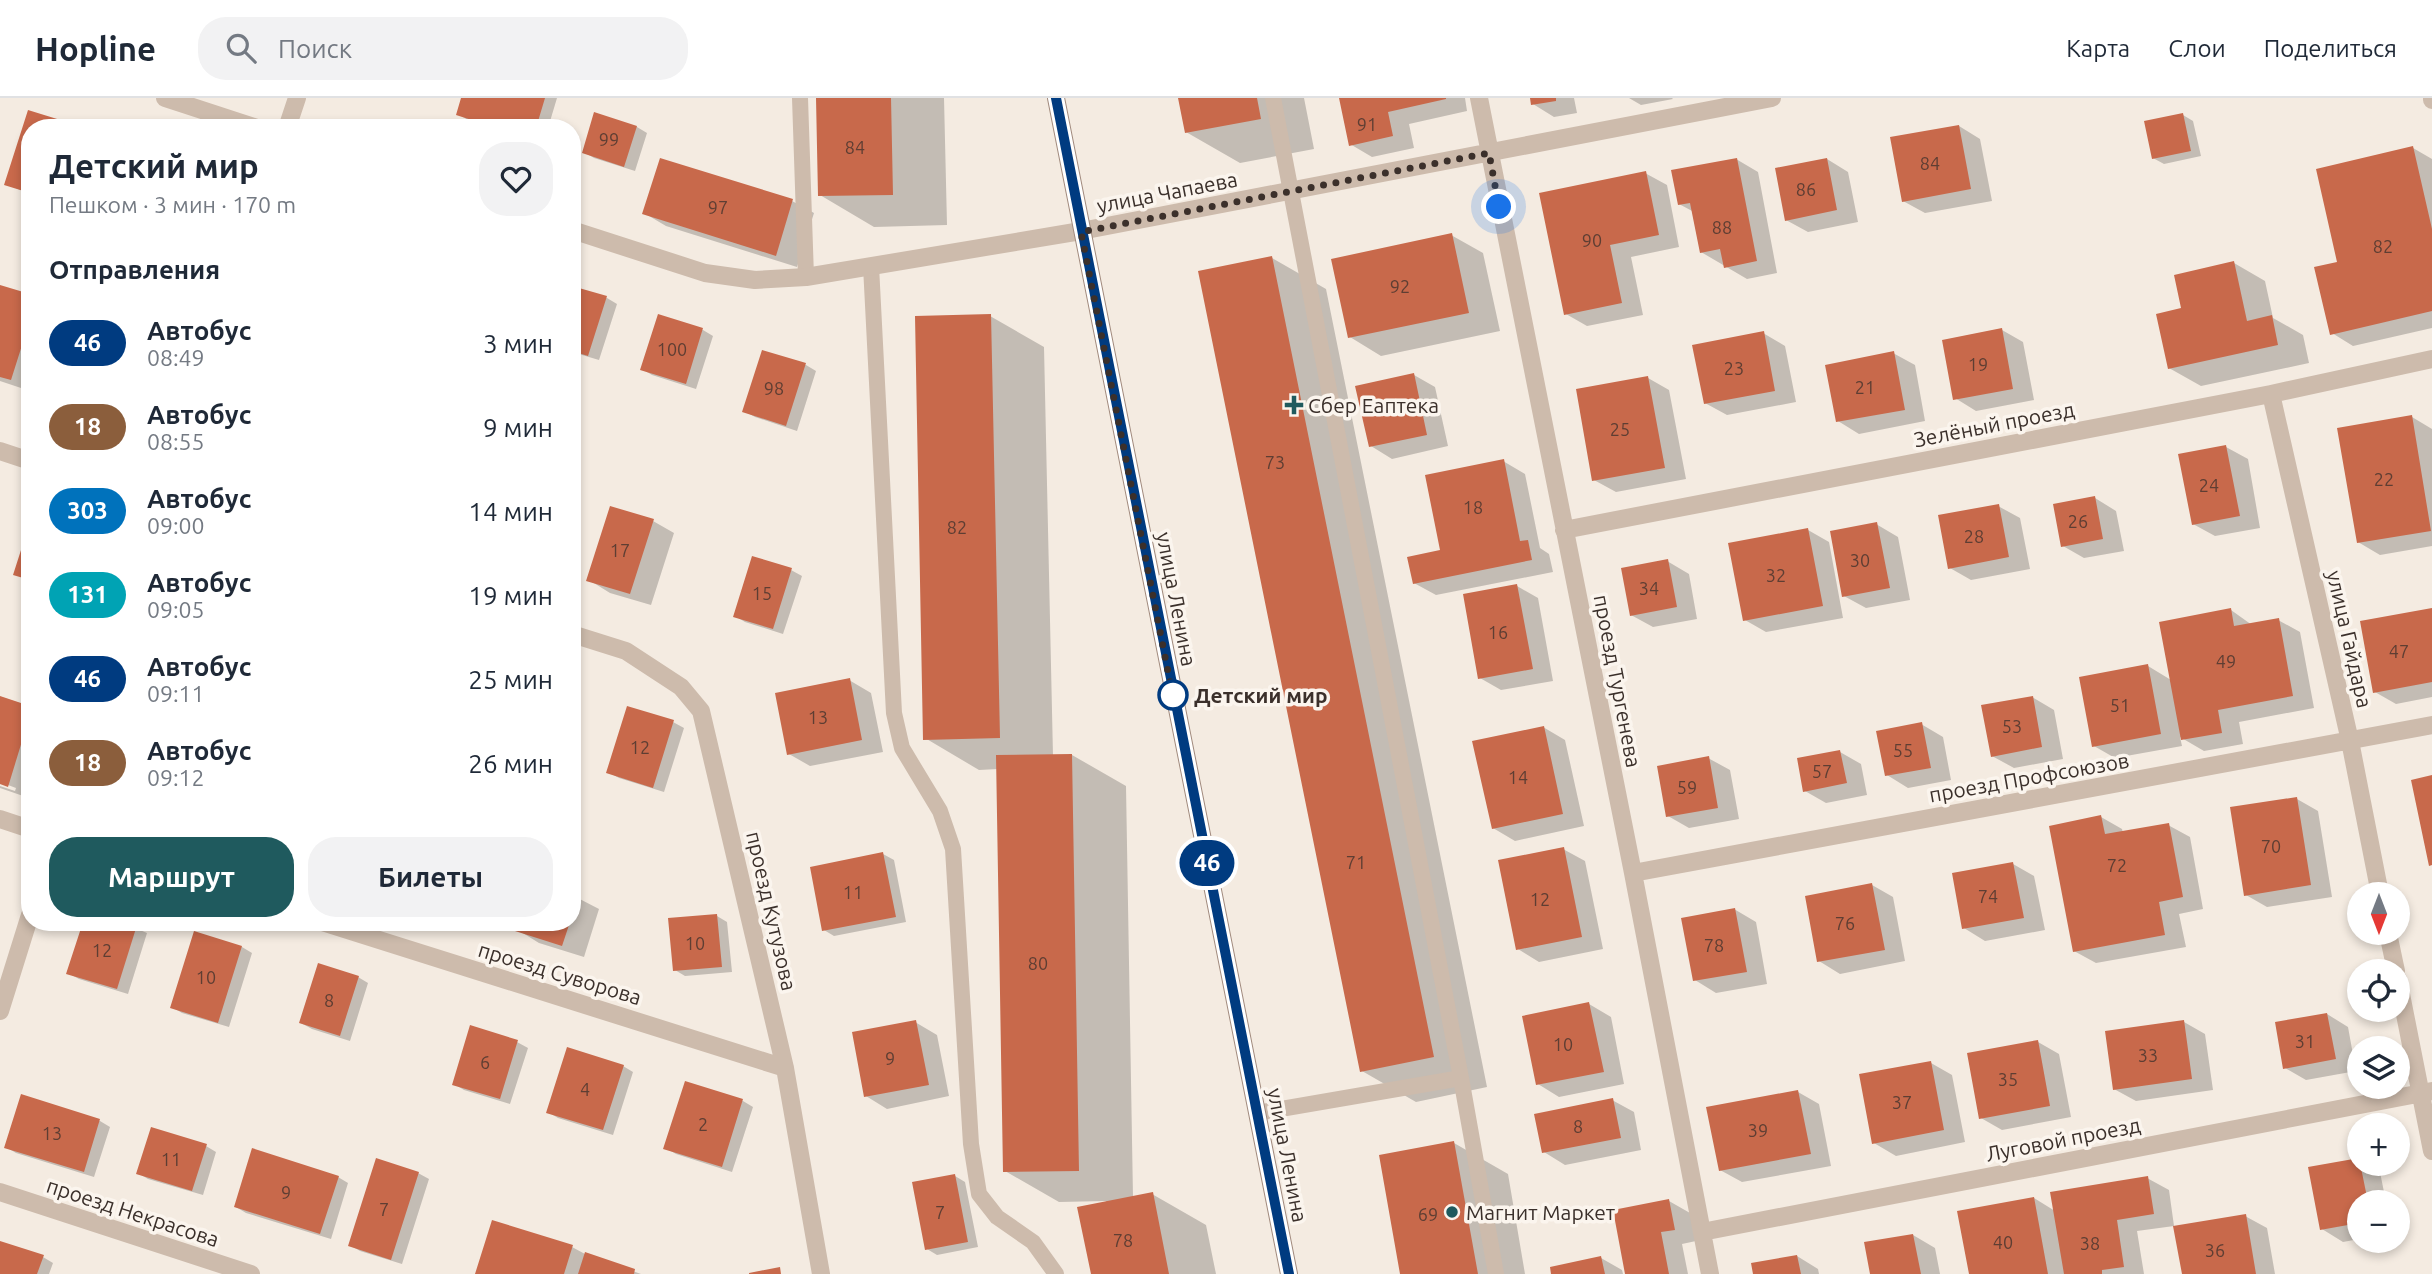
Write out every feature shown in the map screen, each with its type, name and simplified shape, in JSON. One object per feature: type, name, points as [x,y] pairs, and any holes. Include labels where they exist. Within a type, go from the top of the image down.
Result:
[{"type":"main road","name":"улица Ленина","points":[[1056,98],[1289,1274]]},
{"type":"street","points":[[164,98],[229,119]]},
{"type":"street","points":[[290,119],[297,98]]},
{"type":"street","name":"проезд Тургенева","points":[[1479,98],[1710,1274]]},
{"type":"street","name":"улица Чапаева","points":[[581,233],[705,273],[755,280],[806,277],[1081,232],[1772,98]]},
{"type":"street","name":"Зелёный проезд","points":[[1564,530],[2271,394],[2432,359]]},
{"type":"street","name":"улица Гайдара","points":[[2271,394],[2350,741],[2378,882]]},
{"type":"street","points":[[0,451],[21,458]]},
{"type":"street","name":"проезд Кутузова","points":[[581,637],[625,651],[681,687],[701,711],[785,1068],[821,1274]]},
{"type":"street","name":"проезд Профсоюзов","points":[[1633,873],[2432,725]]},
{"type":"street","points":[[0,819],[21,827]]},
{"type":"street","points":[[0,1011],[25,931]]},
{"type":"street","name":"проезд Суворова","points":[[351,931],[785,1068]]},
{"type":"street","points":[[2409,1022],[2426,1092],[2432,1151]]},
{"type":"street","name":"Луговой проезд","points":[[1702,1232],[2426,1092]]},
{"type":"street","name":"проезд Некрасова","points":[[0,1192],[251,1274]]},
{"type":"lane","points":[[800,98],[806,277]]},
{"type":"lane","points":[[1273,98],[1461,1078],[1496,1274]]},
{"type":"lane","points":[[871,267],[894,713],[902,748],[940,811],[953,849],[971,1144],[979,1194],[997,1217],[1033,1242],[1056,1274]]},
{"type":"lane","points":[[1257,1113],[1461,1078]]},
{"type":"building","points":[[461,98],[545,98],[539,119],[469,119],[456,115]]},
{"type":"building","points":[[816,98],[891,98],[893,195],[818,196]]},
{"type":"building","points":[[1178,98],[1257,98],[1261,119],[1185,133]]},
{"type":"building","points":[[1339,98],[1446,99],[1388,112],[1393,136],[1349,146]]},
{"type":"building","points":[[1530,98],[1556,98],[1556,101],[1531,105]]},
{"type":"building","points":[[28,110],[57,119],[25,119]]},
{"type":"building","points":[[594,112],[637,126],[624,167],[582,153]]},
{"type":"building","points":[[2183,113],[2191,151],[2152,159],[2144,121]]},
{"type":"building","points":[[1959,125],[1971,189],[1902,202],[1890,137]]},
{"type":"building","points":[[21,132],[21,190],[4,185]]},
{"type":"building","points":[[2413,146],[2432,229],[2432,311],[2330,335],[2314,267],[2337,262],[2316,169]]},
{"type":"building","points":[[660,158],[793,199],[776,256],[642,214]]},
{"type":"building","points":[[1737,158],[1757,261],[1724,268],[1720,249],[1700,253],[1690,203],[1678,205],[1671,170]]},
{"type":"building","points":[[1827,158],[1837,210],[1785,221],[1775,168]]},
{"type":"building","points":[[1646,171],[1659,235],[1610,245],[1622,303],[1564,315],[1539,193]]},
{"type":"building","points":[[1452,233],[1469,313],[1348,338],[1331,259]]},
{"type":"building","points":[[1272,256],[1434,1057],[1360,1072],[1198,271]]},
{"type":"building","points":[[2234,261],[2247,321],[2272,315],[2278,345],[2168,369],[2156,314],[2181,308],[2174,275]]},
{"type":"building","points":[[0,285],[21,291],[21,348],[11,380],[0,377]]},
{"type":"building","points":[[581,289],[607,296],[588,356],[581,354]]},
{"type":"building","points":[[658,314],[703,328],[686,384],[640,370]]},
{"type":"building","points":[[991,314],[1000,738],[923,740],[915,316]]},
{"type":"building","points":[[2002,328],[2013,389],[1953,400],[1942,340]]},
{"type":"building","points":[[1764,331],[1775,391],[1704,404],[1692,345]]},
{"type":"building","points":[[762,350],[806,363],[786,426],[742,412]]},
{"type":"building","points":[[1894,351],[1905,410],[1836,422],[1825,365]]},
{"type":"building","points":[[1414,373],[1427,435],[1369,447],[1355,386]]},
{"type":"building","points":[[1648,376],[1665,468],[1592,481],[1576,389]]},
{"type":"building","points":[[2412,415],[2431,531],[2357,543],[2337,428]]},
{"type":"building","points":[[2226,445],[2240,516],[2192,525],[2178,454]]},
{"type":"building","points":[[1504,459],[1520,541],[1528,540],[1532,560],[1413,584],[1407,557],[1440,550],[1425,475]]},
{"type":"building","points":[[2095,496],[2103,539],[2061,547],[2053,504]]},
{"type":"building","points":[[1999,504],[2009,557],[1948,569],[1938,515]]},
{"type":"building","points":[[610,506],[654,519],[630,594],[586,581]]},
{"type":"building","points":[[1877,522],[1890,588],[1842,597],[1830,531]]},
{"type":"building","points":[[1808,528],[1823,606],[1743,621],[1728,543]]},
{"type":"building","points":[[21,550],[21,577],[13,575]]},
{"type":"building","points":[[752,556],[792,568],[773,629],[733,617]]},
{"type":"building","points":[[1668,559],[1677,607],[1630,616],[1621,568]]},
{"type":"building","points":[[1517,584],[1533,669],[1478,679],[1463,594]]},
{"type":"building","points":[[2231,608],[2234,626],[2279,618],[2293,696],[2218,710],[2222,733],[2181,740],[2159,622]]},
{"type":"building","points":[[2432,608],[2432,682],[2373,693],[2360,621]]},
{"type":"building","points":[[2148,664],[2161,734],[2092,747],[2079,677]]},
{"type":"building","points":[[850,678],[862,740],[787,755],[775,693]]},
{"type":"building","points":[[0,696],[21,703],[21,744],[8,787],[0,784]]},
{"type":"building","points":[[2033,696],[2042,747],[1991,757],[1981,705]]},
{"type":"building","points":[[627,706],[674,720],[653,788],[606,773]]},
{"type":"building","points":[[1922,722],[1931,768],[1885,776],[1876,731]]},
{"type":"building","points":[[1544,726],[1563,814],[1492,829],[1472,741]]},
{"type":"building","points":[[1840,750],[1847,783],[1803,792],[1797,758]]},
{"type":"building","points":[[1072,754],[1079,1171],[1003,1172],[996,755]]},
{"type":"building","points":[[1709,756],[1718,808],[1666,817],[1657,766]]},
{"type":"building","points":[[2432,775],[2432,865],[2429,866],[2411,780]]},
{"type":"building","points":[[2297,797],[2311,885],[2244,896],[2230,807]]},
{"type":"building","points":[[2101,815],[2105,834],[2169,823],[2183,897],[2159,902],[2165,935],[2073,952],[2049,826]]},
{"type":"building","points":[[1564,847],[1582,937],[1516,950],[1498,860]]},
{"type":"building","points":[[883,852],[896,917],[822,931],[810,867]]},
{"type":"building","points":[[2013,862],[2024,918],[1962,929],[1952,873]]},
{"type":"building","points":[[1872,883],[1885,950],[1817,962],[1805,896]]},
{"type":"building","points":[[1735,908],[1747,972],[1693,981],[1681,918]]},
{"type":"building","points":[[717,914],[722,967],[673,971],[668,918]]},
{"type":"building","points":[[80,931],[135,931],[117,989],[66,974]]},
{"type":"building","points":[[194,931],[242,946],[218,1023],[170,1008]]},
{"type":"building","points":[[515,931],[567,931],[562,946]]},
{"type":"building","points":[[318,963],[359,976],[340,1036],[299,1023]]},
{"type":"building","points":[[1589,1002],[1604,1072],[1536,1085],[1522,1016]]},
{"type":"building","points":[[2327,1013],[2336,1059],[2283,1069],[2275,1022]]},
{"type":"building","points":[[916,1020],[929,1085],[864,1097],[852,1032]]},
{"type":"building","points":[[2184,1020],[2192,1079],[2113,1090],[2105,1031]]},
{"type":"building","points":[[470,1025],[518,1040],[500,1099],[452,1085]]},
{"type":"building","points":[[2038,1040],[2050,1106],[1979,1119],[1967,1053]]},
{"type":"building","points":[[567,1047],[624,1065],[603,1130],[546,1113]]},
{"type":"building","points":[[1931,1061],[1944,1130],[1872,1144],[1859,1074]]},
{"type":"building","points":[[685,1081],[743,1099],[722,1167],[663,1149]]},
{"type":"building","points":[[1798,1090],[1811,1154],[1719,1171],[1706,1107]]},
{"type":"building","points":[[21,1094],[100,1119],[84,1172],[4,1148]]},
{"type":"building","points":[[1613,1098],[1621,1138],[1542,1153],[1534,1114]]},
{"type":"building","points":[[151,1127],[207,1144],[192,1191],[136,1174]]},
{"type":"building","points":[[1454,1141],[1478,1274],[1400,1274],[1379,1155]]},
{"type":"building","points":[[252,1148],[339,1176],[320,1234],[234,1207]]},
{"type":"building","points":[[376,1158],[419,1172],[391,1260],[348,1246]]},
{"type":"building","points":[[2347,1160],[2347,1176],[2363,1176],[2366,1190],[2347,1190],[2347,1225],[2320,1230],[2308,1167]]},
{"type":"building","points":[[955,1174],[968,1242],[925,1250],[912,1182]]},
{"type":"building","points":[[2148,1176],[2154,1214],[2117,1220],[2124,1267],[2102,1270],[2102,1274],[2064,1274],[2050,1192]]},
{"type":"building","points":[[1153,1192],[1169,1274],[1091,1274],[1077,1207]]},
{"type":"building","points":[[2034,1197],[2048,1274],[1969,1274],[1957,1211]]},
{"type":"building","points":[[1669,1199],[1675,1230],[1661,1232],[1669,1274],[1625,1274],[1613,1210]]},
{"type":"building","points":[[2246,1214],[2256,1274],[2182,1274],[2173,1226]]},
{"type":"building","points":[[492,1220],[573,1245],[564,1274],[475,1274]]},
{"type":"building","points":[[1913,1234],[1921,1274],[1870,1274],[1864,1242]]},
{"type":"building","points":[[0,1241],[44,1255],[37,1274],[0,1274]]},
{"type":"building","points":[[585,1252],[635,1269],[634,1274],[578,1274]]},
{"type":"building","points":[[1797,1255],[1801,1274],[1753,1274],[1751,1263]]},
{"type":"building","points":[[1601,1256],[1605,1274],[1551,1274],[1550,1267]]},
{"type":"building","points":[[780,1267],[781,1274],[749,1274],[749,1273]]},
{"type":"bus line","name":"46","points":[[1056,98],[1289,1274]]},
{"type":"place","name":"Сбер Еаптека","points":[[1294,405]]},
{"type":"place","name":"Детский мир","points":[[1173,695]]},
{"type":"place","name":"Магнит Маркет","points":[[1452,1212]]},
{"type":"route","points":[[1173,695],[1175,707],[1081,232],[1489,153],[1499,207]]}]
